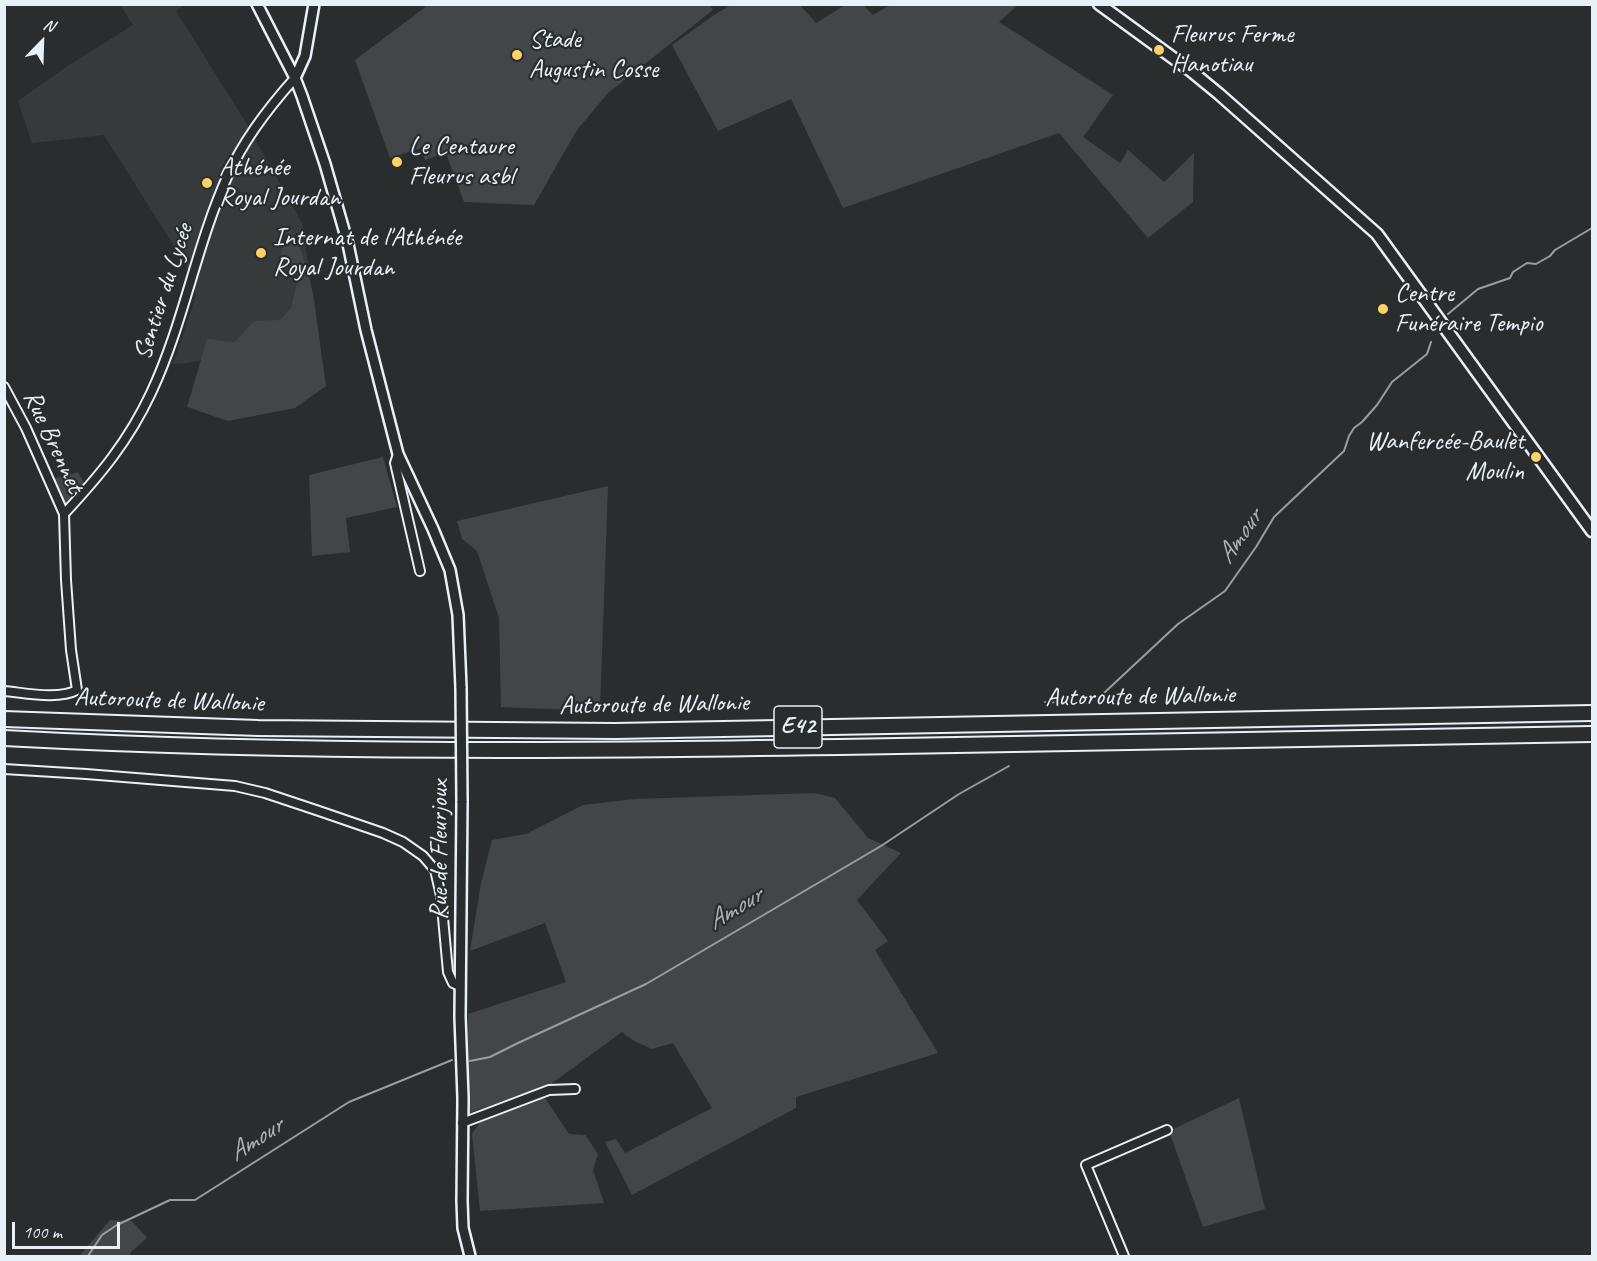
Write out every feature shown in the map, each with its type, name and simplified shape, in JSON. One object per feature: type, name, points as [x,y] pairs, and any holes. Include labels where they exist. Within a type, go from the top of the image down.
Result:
[{"type":"highway","name":"Autoroute de Wallonie","points":[[4,719],[258,728],[615,731],[1593,713]]},
{"type":"highway","name":"Autoroute de Wallonie","points":[[4,738],[268,748],[614,750],[1593,734]]},
{"type":"main road","points":[[1099,4],[1219,94],[1377,234],[1593,531]]},
{"type":"street","name":"Rue de Fleurjoux","points":[[257,4],[295,78],[325,164],[348,244],[369,341],[399,454],[450,570],[458,615],[462,801],[460,986],[463,1228],[470,1257]]},
{"type":"street","points":[[295,78],[305,56],[314,4]]},
{"type":"street","name":"Sentier du Lycée","points":[[64,514],[98,478],[127,438],[168,354],[207,226],[229,174],[250,137],[276,99],[295,78]]},
{"type":"street","name":"Rue Brennet","points":[[4,387],[26,428],[64,514]]},
{"type":"street","name":"Rue de Fleurjoux","points":[[399,454],[395,463],[420,571]]},
{"type":"street","points":[[4,691],[55,695],[77,690],[71,650],[64,514]]},
{"type":"street","points":[[4,769],[235,786],[265,793],[404,842],[423,856],[435,870],[441,896],[448,972],[453,982],[460,986]]},
{"type":"street","points":[[462,1123],[549,1090],[575,1089]]},
{"type":"street","points":[[1124,1257],[1086,1165],[1167,1130]]},
{"type":"shaded area","points":[[709,4],[713,10],[608,93],[577,130],[534,205],[464,202],[446,153],[425,160],[421,148],[390,158],[355,60],[428,5]]},
{"type":"shaded area","name":"Athénée Royal Jourdan","points":[[120,5],[184,5],[176,11],[245,121],[302,223],[311,283],[289,330],[235,353],[173,364],[196,296],[186,265],[104,135],[32,143],[18,101],[66,67],[133,25]]},
{"type":"shaded area","points":[[731,5],[800,5],[816,23],[845,5],[863,5],[873,15],[890,5],[1018,5],[999,22],[1113,95],[1083,137],[1120,163],[1128,150],[1164,182],[1194,153],[1193,202],[1148,238],[1059,133],[843,208],[791,99],[718,131],[672,45]]},
{"type":"shaded area","points":[[289,226],[302,253],[313,293],[326,386],[295,408],[228,421],[187,407],[207,339],[235,342],[254,321],[280,320],[291,308],[300,271],[279,260]]},
{"type":"shaded area","points":[[383,457],[397,507],[346,518],[350,552],[312,556],[309,475]]},
{"type":"shaded area","points":[[78,472],[86,487],[65,506],[53,479]]},
{"type":"shaded area","points":[[608,486],[600,711],[501,707],[499,618],[477,551],[462,539],[457,521]]},
{"type":"shaded area","points":[[815,793],[835,798],[868,838],[901,853],[857,900],[888,941],[875,950],[938,1053],[796,1097],[796,1108],[632,1195],[605,1142],[616,1139],[625,1153],[712,1108],[673,1043],[652,1049],[634,1041],[622,1032],[551,1084],[469,1113],[468,1014],[566,982],[545,923],[470,951],[481,883],[492,840],[526,834],[583,805],[635,799]]},
{"type":"shaded area","points":[[545,1098],[569,1134],[585,1135],[598,1154],[593,1170],[604,1203],[480,1211],[472,1134],[480,1122]]},
{"type":"shaded area","points":[[1239,1098],[1265,1209],[1203,1227],[1169,1131]]},
{"type":"shaded area","points":[[110,1220],[132,1221],[147,1238],[130,1253],[132,1256],[79,1256]]},
{"type":"waterway","name":"Amour","points":[[1448,314],[1478,289],[1510,278],[1513,272],[1527,263],[1536,264],[1592,228]]},
{"type":"waterway","name":"Amour","points":[[1045,702],[1088,703],[1104,693],[1178,624],[1225,591],[1274,517],[1344,451],[1354,428],[1377,405],[1392,382],[1427,354],[1431,342]]},
{"type":"waterway","name":"Amour","points":[[470,1061],[490,1057],[646,984],[881,846],[959,794],[1009,766]]},
{"type":"waterway","name":"Amour","points":[[88,1256],[102,1235],[117,1225],[170,1200],[195,1200],[349,1102],[452,1060]]},
{"type":"place","name":"Fleurus Ferme Hanotiau","points":[[1159,50]]},
{"type":"place","name":"Stade Augustin Cosse","points":[[517,55]]},
{"type":"place","name":"Le Centaure Fleurus asbl","points":[[397,162]]},
{"type":"place","name":"Athénée Royal Jourdan","points":[[207,183]]},
{"type":"place","name":"Internat de l'Athénée Royal Jourdan","points":[[261,253]]},
{"type":"place","name":"Centre Funéraire Tempio","points":[[1383,309]]},
{"type":"place","name":"Wanfercée-Baulet Moulin","points":[[1536,457]]}]
